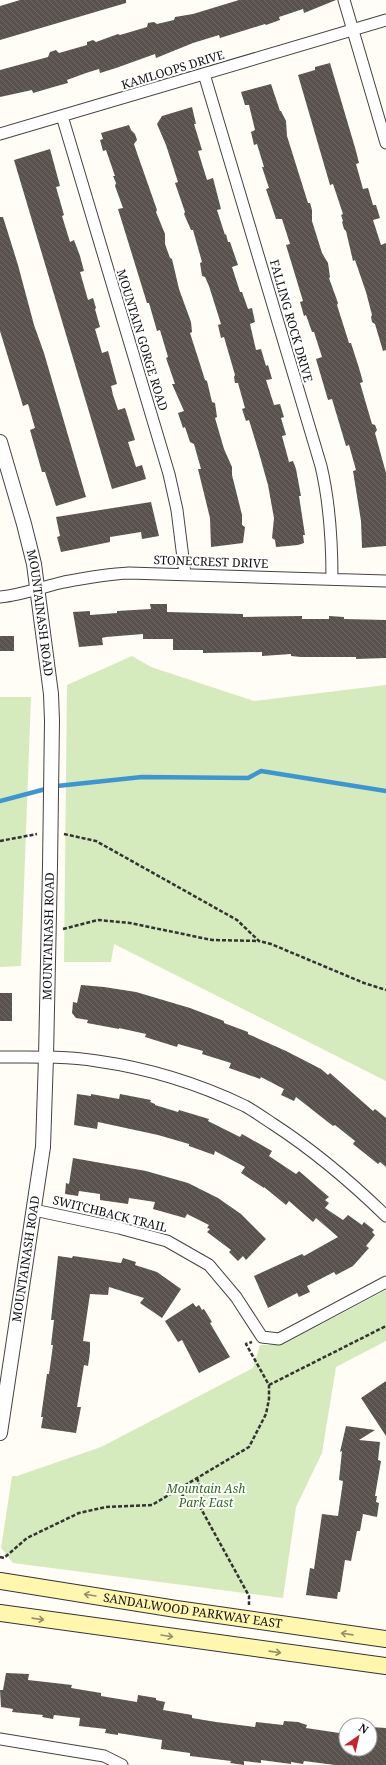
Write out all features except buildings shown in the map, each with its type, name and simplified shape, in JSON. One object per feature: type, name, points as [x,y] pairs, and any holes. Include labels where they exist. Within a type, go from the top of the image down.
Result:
[{"type":"main road","name":"SANDALWOOD PARKWAY EAST","points":[[0,1581],[248,1620],[386,1639]]},
{"type":"main road","points":[[0,1613],[386,1666]]},
{"type":"street","points":[[344,0],[386,143]]},
{"type":"street","name":"KAMLOOPS DRIVE","points":[[0,134],[386,20]]},
{"type":"street","name":"FALLING ROCK DRIVE","points":[[204,74],[321,466],[329,504],[332,579]]},
{"type":"street","name":"MOUNTAIN GORGE ROAD","points":[[62,116],[169,474],[178,510],[185,574]]},
{"type":"street","name":"MOUNTAINASH ROAD","points":[[0,442],[26,531],[38,590],[51,694],[52,721],[49,933],[43,1147],[34,1210],[26,1251],[0,1433]]},
{"type":"street","name":"STONECREST DRIVE","points":[[0,597],[16,595],[110,574],[185,574],[386,581]]},
{"type":"street","points":[[0,1057],[46,1057],[97,1060],[143,1069],[192,1085],[246,1107],[294,1138],[386,1216]]},
{"type":"street","name":"SWITCHBACK TRAIL","points":[[34,1210],[119,1228],[168,1241],[209,1265],[236,1297],[262,1337]]},
{"type":"street","points":[[262,1337],[279,1339],[386,1282]]},
{"type":"street","points":[[0,1739],[104,1756],[122,1765]]},
{"type":"path","points":[[0,841],[38,834]]},
{"type":"path","points":[[61,834],[68,834],[96,841],[237,920],[259,941]]},
{"type":"path","points":[[49,933],[98,920],[130,923],[212,940],[259,941],[271,944],[364,983],[386,990]]},
{"type":"path","points":[[269,1385],[386,1326]]},
{"type":"path","points":[[0,1557],[4,1558],[27,1538],[79,1513],[106,1507],[152,1505],[249,1447],[266,1414],[269,1399],[269,1385],[246,1344],[262,1337]]},
{"type":"path","points":[[197,1478],[203,1494],[199,1505],[249,1596],[248,1620]]},
{"type":"path","points":[[179,1488],[186,1500],[195,1505],[199,1505]]},
{"type":"green space","points":[[132,656],[151,667],[254,701],[386,685],[386,1081],[114,944],[111,962],[64,962],[67,685]]},
{"type":"green space","points":[[0,697],[31,697],[21,966],[0,967]]},
{"type":"green space","name":"Mountain Ash Park East","points":[[386,1290],[386,1341],[336,1367],[322,1453],[296,1507],[283,1598],[13,1563],[1,1548],[12,1476],[17,1476],[101,1447],[253,1368],[260,1345],[282,1345]]},
{"type":"waterway","points":[[0,801],[57,786],[142,777],[248,778],[261,771],[386,791]]}]
